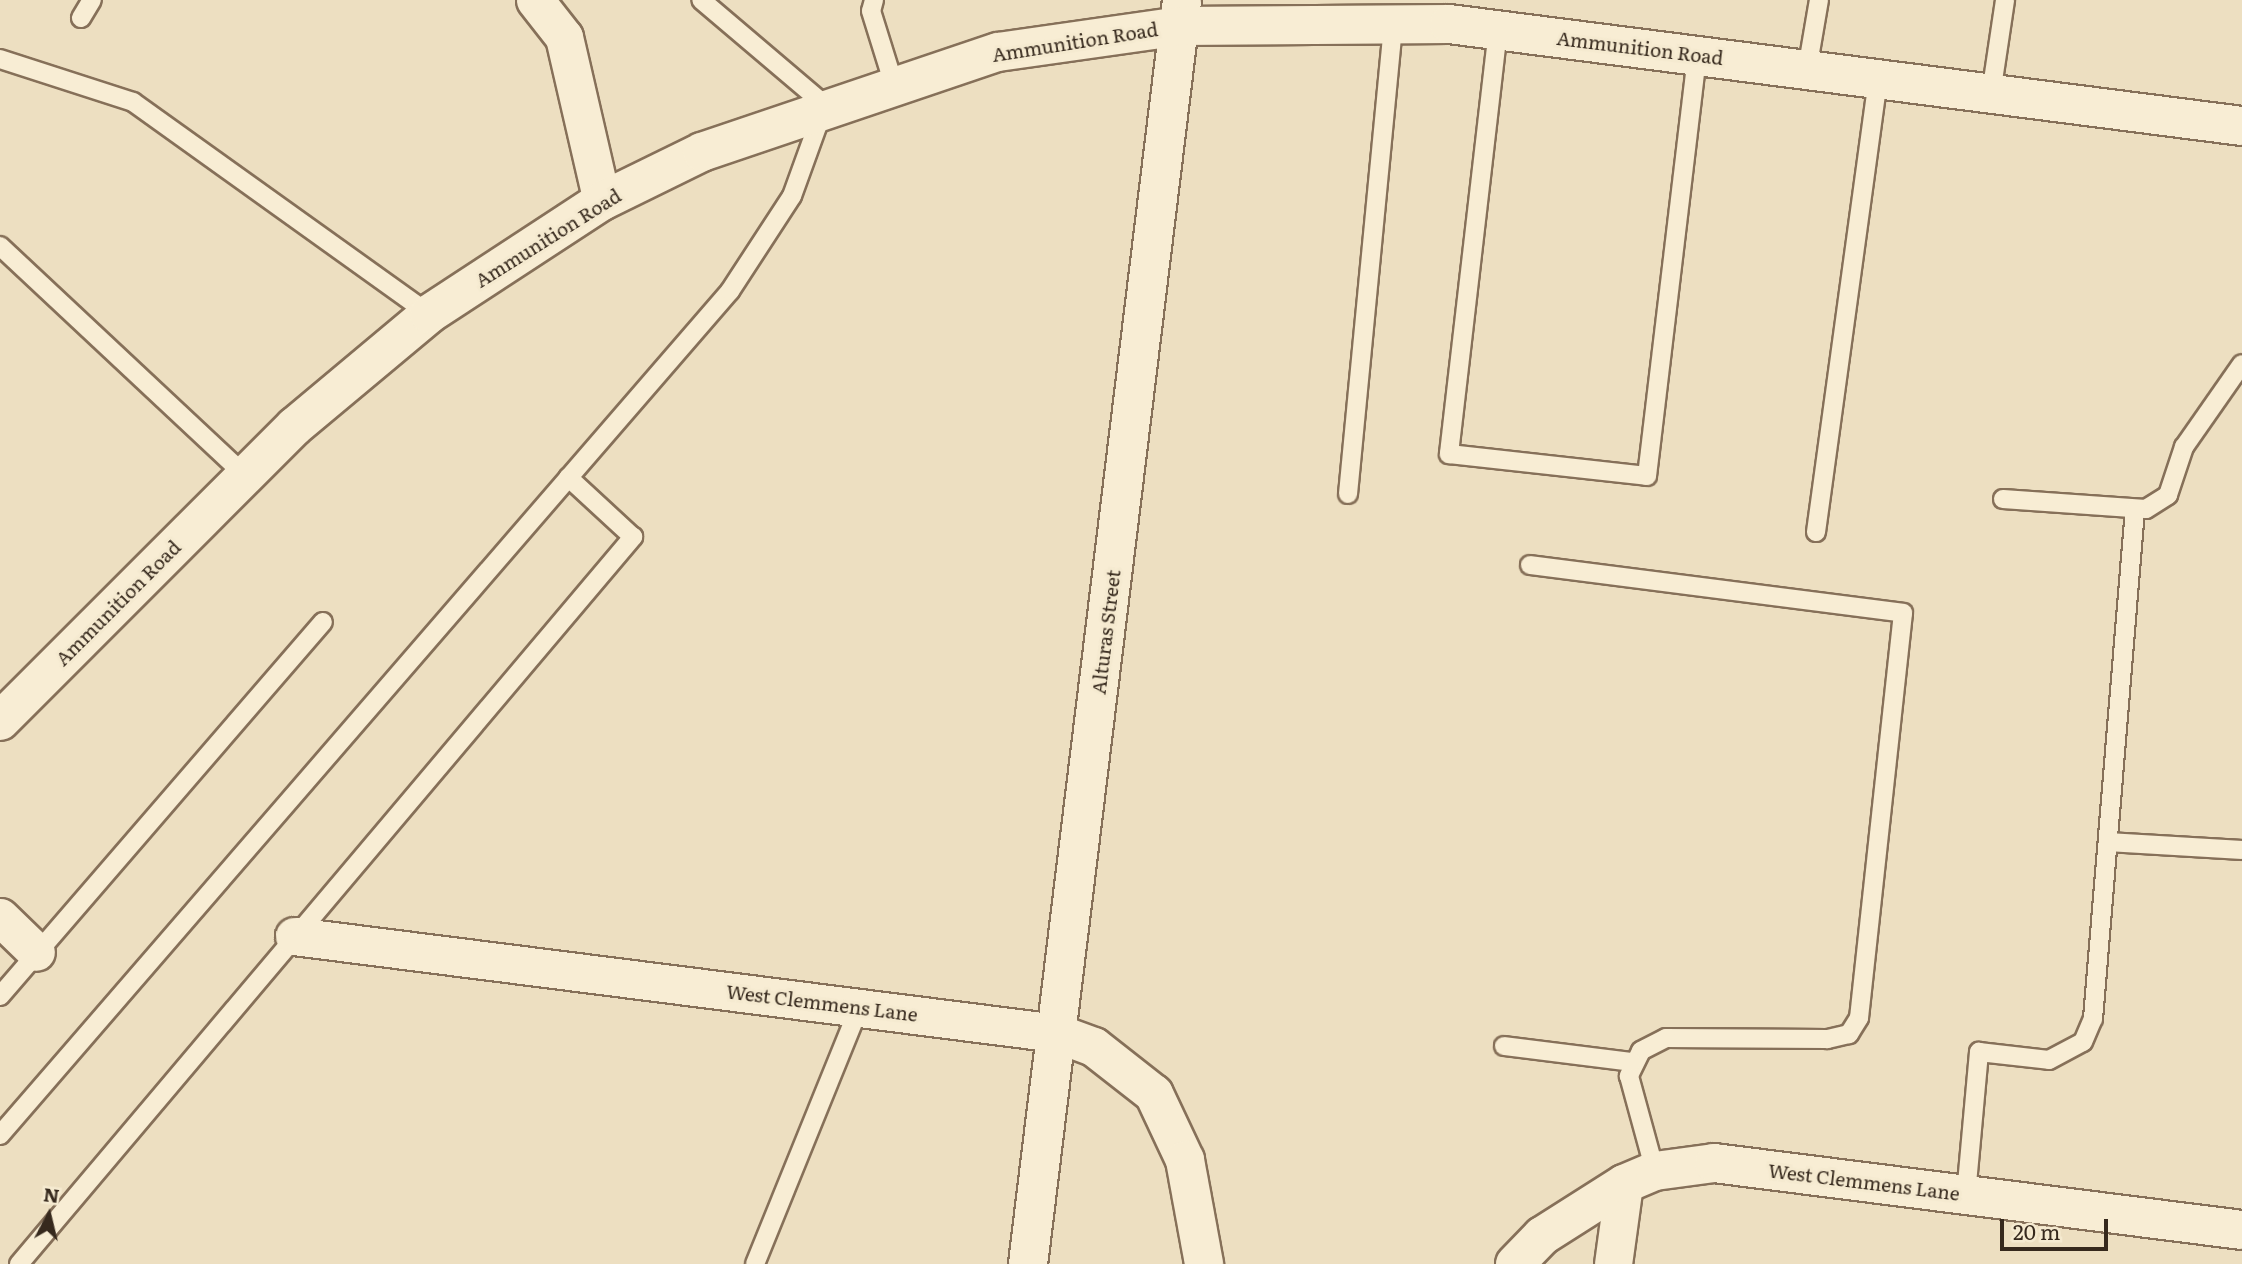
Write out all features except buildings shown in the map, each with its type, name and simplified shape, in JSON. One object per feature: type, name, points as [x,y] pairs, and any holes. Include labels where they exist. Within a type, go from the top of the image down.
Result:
[{"type":"main road","name":"Ammunition Road","points":[[0,721],[246,476],[429,314],[602,201],[702,152],[825,106],[998,52],[1181,13],[1498,30],[2242,125]]},
{"type":"main road","name":"Alturas Street","points":[[1028,1264],[1181,13]]},
{"type":"main road","name":"West Clemmens Lane","points":[[1056,1033],[1094,1047],[1154,1094],[1185,1160],[1204,1264]]},
{"type":"main road","name":"West Clemmens Lane","points":[[1515,1264],[1542,1236],[1640,1178],[1714,1163],[2242,1230]]},
{"type":"street","points":[[535,0],[564,37],[602,201]]},
{"type":"street","points":[[0,917],[36,952]]},
{"type":"street","name":"West Clemmens Lane","points":[[294,936],[1056,1033]]},
{"type":"street","points":[[1613,1264],[1640,1178]]},
{"type":"lane","points":[[81,18],[92,0]]},
{"type":"lane","points":[[0,1135],[730,291],[792,196],[825,106],[701,0]]},
{"type":"lane","points":[[874,0],[871,11],[894,85]]},
{"type":"lane","points":[[1807,70],[1819,0]]},
{"type":"lane","points":[[1991,94],[2005,0]]},
{"type":"lane","points":[[1348,494],[1393,24]]},
{"type":"lane","points":[[1498,30],[1449,454],[1647,476],[1697,56]]},
{"type":"lane","points":[[0,59],[133,102],[429,314]]},
{"type":"lane","points":[[1816,532],[1878,78]]},
{"type":"lane","points":[[0,246],[246,476]]},
{"type":"lane","points":[[2003,499],[2135,509],[2168,495],[2184,447],[2242,364]]},
{"type":"lane","points":[[19,1264],[633,537],[568,477]]},
{"type":"lane","points":[[1966,1195],[1979,1052],[2049,1060],[2082,1042],[2093,1019],[2135,509]]},
{"type":"lane","points":[[1504,1046],[1632,1062],[1666,1038],[1827,1039],[1849,1034],[1859,1018],[1903,613],[1530,565]]},
{"type":"lane","points":[[0,996],[323,622]]},
{"type":"lane","points":[[2108,842],[2242,849]]},
{"type":"lane","points":[[755,1264],[859,1008]]},
{"type":"lane","points":[[1632,1062],[1629,1076],[1640,1178]]}]
